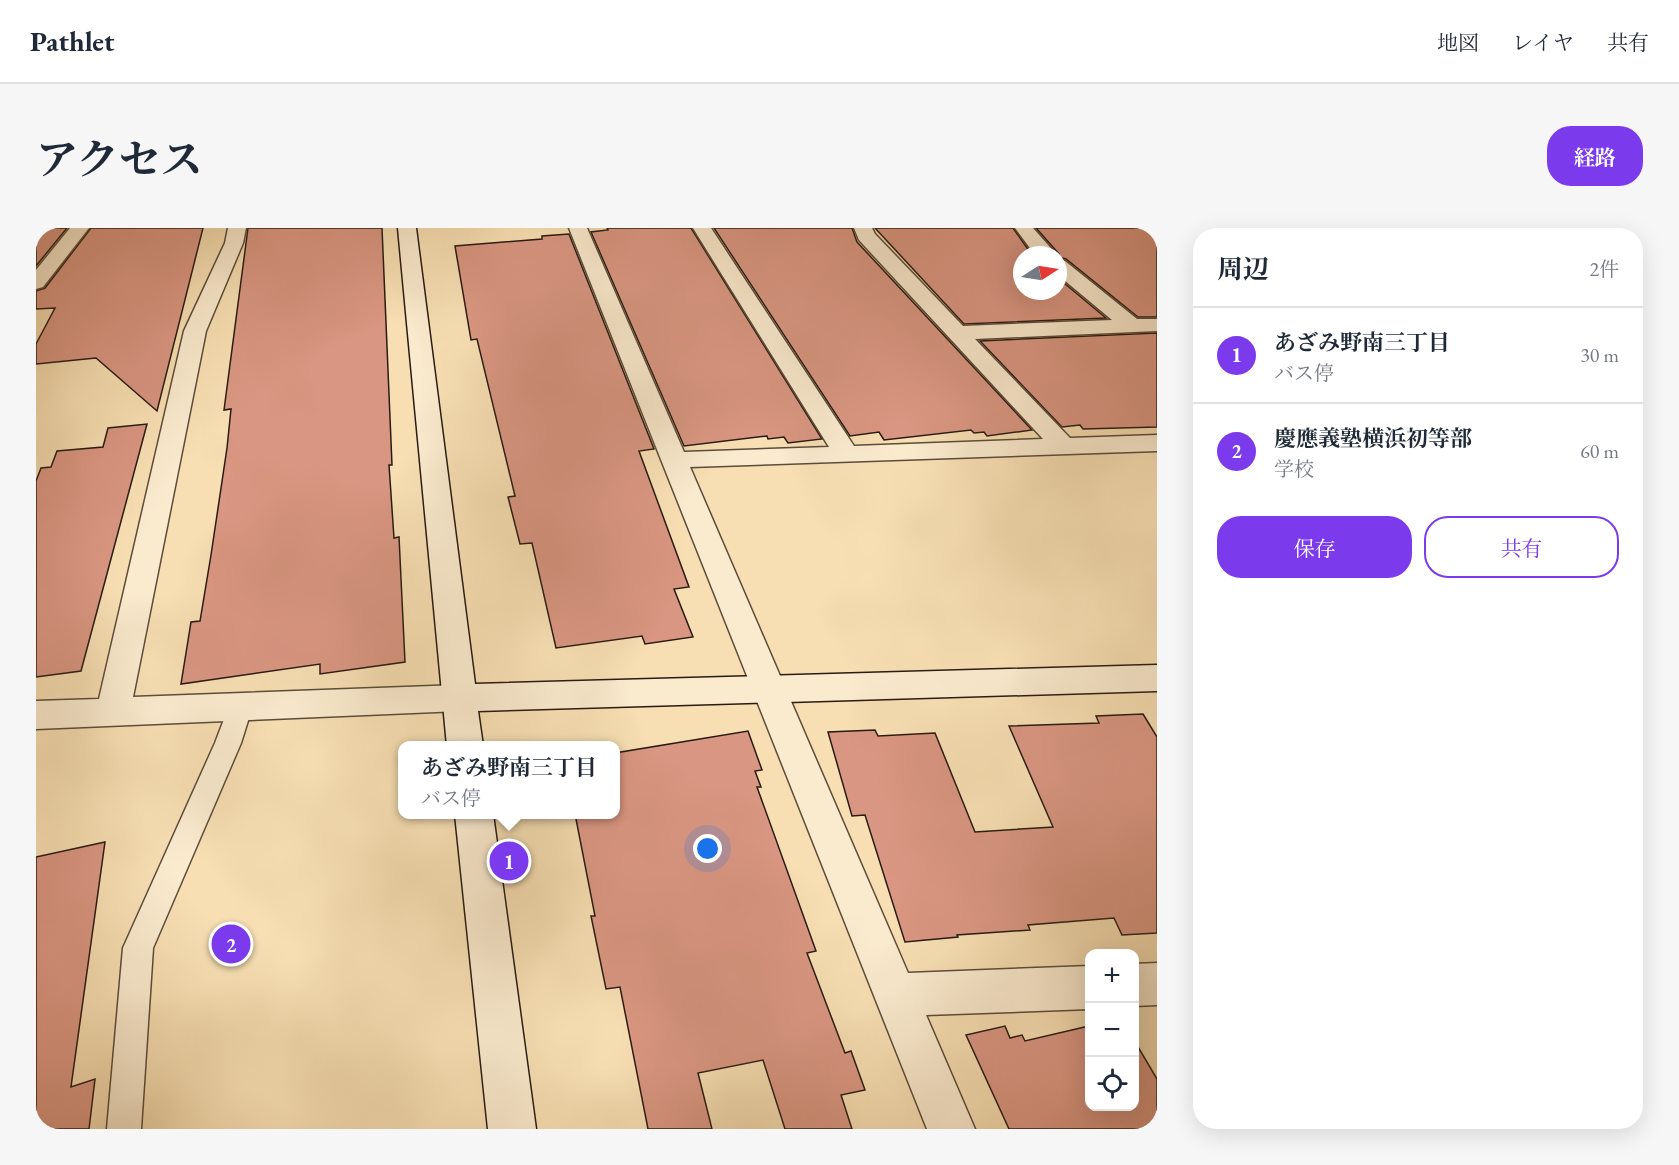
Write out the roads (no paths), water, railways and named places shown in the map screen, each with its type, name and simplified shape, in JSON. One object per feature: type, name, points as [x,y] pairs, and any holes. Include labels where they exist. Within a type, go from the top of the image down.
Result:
[{"type":"street","points":[[36,283],[80,228]]},
{"type":"street","points":[[113,713],[195,331],[234,243],[237,228]]},
{"type":"street","points":[[407,228],[464,741]]},
{"type":"street","points":[[578,228],[951,1129]]},
{"type":"street","points":[[702,228],[846,453]]},
{"type":"street","points":[[863,228],[866,236],[1064,446]]},
{"type":"street","points":[[1024,228],[1036,246]]},
{"type":"street","points":[[1067,272],[1132,326]]},
{"type":"street","points":[[956,333],[1157,325]]},
{"type":"street","points":[[675,460],[1157,443]]},
{"type":"street","points":[[36,715],[459,698],[1157,678]]},
{"type":"street","points":[[475,819],[512,1129]]},
{"type":"street","points":[[1139,985],[1157,984]]},
{"type":"street","points":[[897,995],[1085,987]]},
{"type":"lane","points":[[124,1129],[138,948],[228,743],[240,708]]},
{"type":"place","name":"あざみ野南三丁目","points":[[509,861]]},
{"type":"place","name":"慶應義塾横浜初等部","points":[[231,944]]}]
